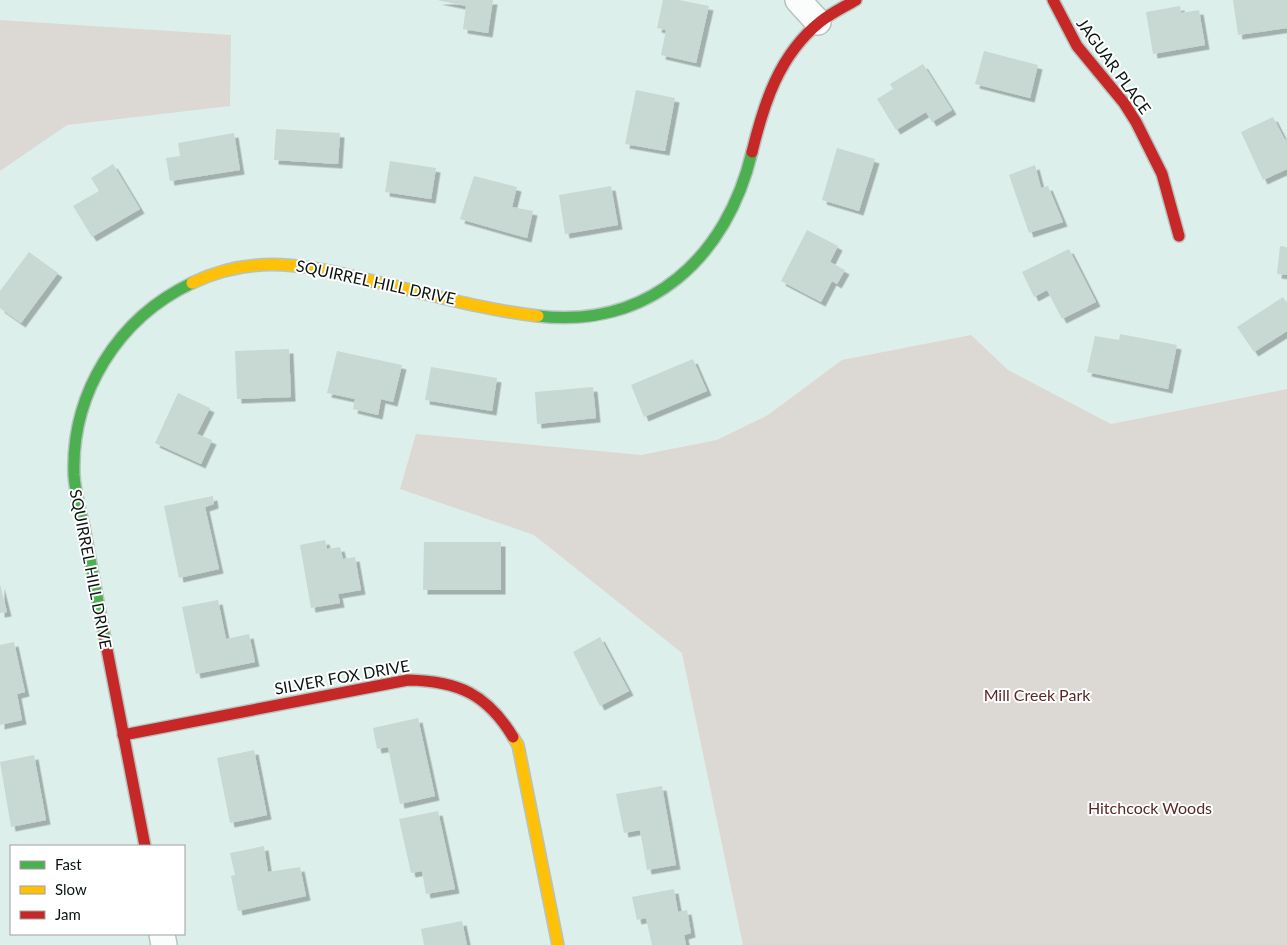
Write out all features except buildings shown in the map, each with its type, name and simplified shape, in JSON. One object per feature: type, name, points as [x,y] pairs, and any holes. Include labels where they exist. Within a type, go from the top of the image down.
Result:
[{"type":"street","points":[[798,0],[818,22]]},
{"type":"street","name":"SQUIRREL HILL DRIVE","points":[[145,845],[77,498],[74,461],[77,425],[89,386],[106,354],[118,338],[146,310],[162,298],[197,279],[231,268],[269,263],[312,267],[542,318],[592,316],[638,303],[682,276],[702,256],[719,234],[741,192],[764,106],[774,80],[793,51],[818,22],[856,0]]},
{"type":"street","name":"JAGUAR PLACE","points":[[1053,0],[1077,46],[1124,103],[1136,122],[1162,174],[1179,236]]},
{"type":"street","name":"SILVER FOX DRIVE","points":[[123,735],[408,680],[436,681],[452,684],[474,694],[493,708],[504,720],[518,745],[558,945]]},
{"type":"green space","points":[[0,20],[231,35],[230,106],[67,125],[0,171]]},
{"type":"green space","name":"Mill Creek Park","points":[[971,335],[1008,370],[1111,424],[1287,389],[1287,945],[743,945],[682,653],[534,535],[400,489],[416,434],[641,455],[717,440],[768,415],[842,360]]},
{"type":"traffic: fast","points":[[538,316],[578,317],[615,311],[648,298],[678,278],[703,253],[724,224],[740,190],[752,152]]},
{"type":"traffic: fast","points":[[105,639],[74,475],[75,445],[81,415],[91,387],[104,361],[121,338],[142,316],[166,298],[192,283]]},
{"type":"traffic: slow","points":[[192,283],[216,273],[240,267],[286,265],[332,272],[479,306],[538,316]]},
{"type":"traffic: slow","points":[[513,737],[518,745],[558,945]]},
{"type":"traffic: jam","points":[[752,152],[768,98],[775,81],[794,49],[820,22],[856,0]]},
{"type":"traffic: jam","points":[[1053,0],[1077,46],[1124,103],[1136,122],[1162,174],[1179,236]]},
{"type":"traffic: jam","points":[[105,639],[145,845]]},
{"type":"traffic: jam","points":[[123,735],[408,680],[442,683],[470,693],[482,700],[493,710],[513,737]]},
{"type":"park label","name":"Hitchcock Woods","points":[[1150,808]]}]
